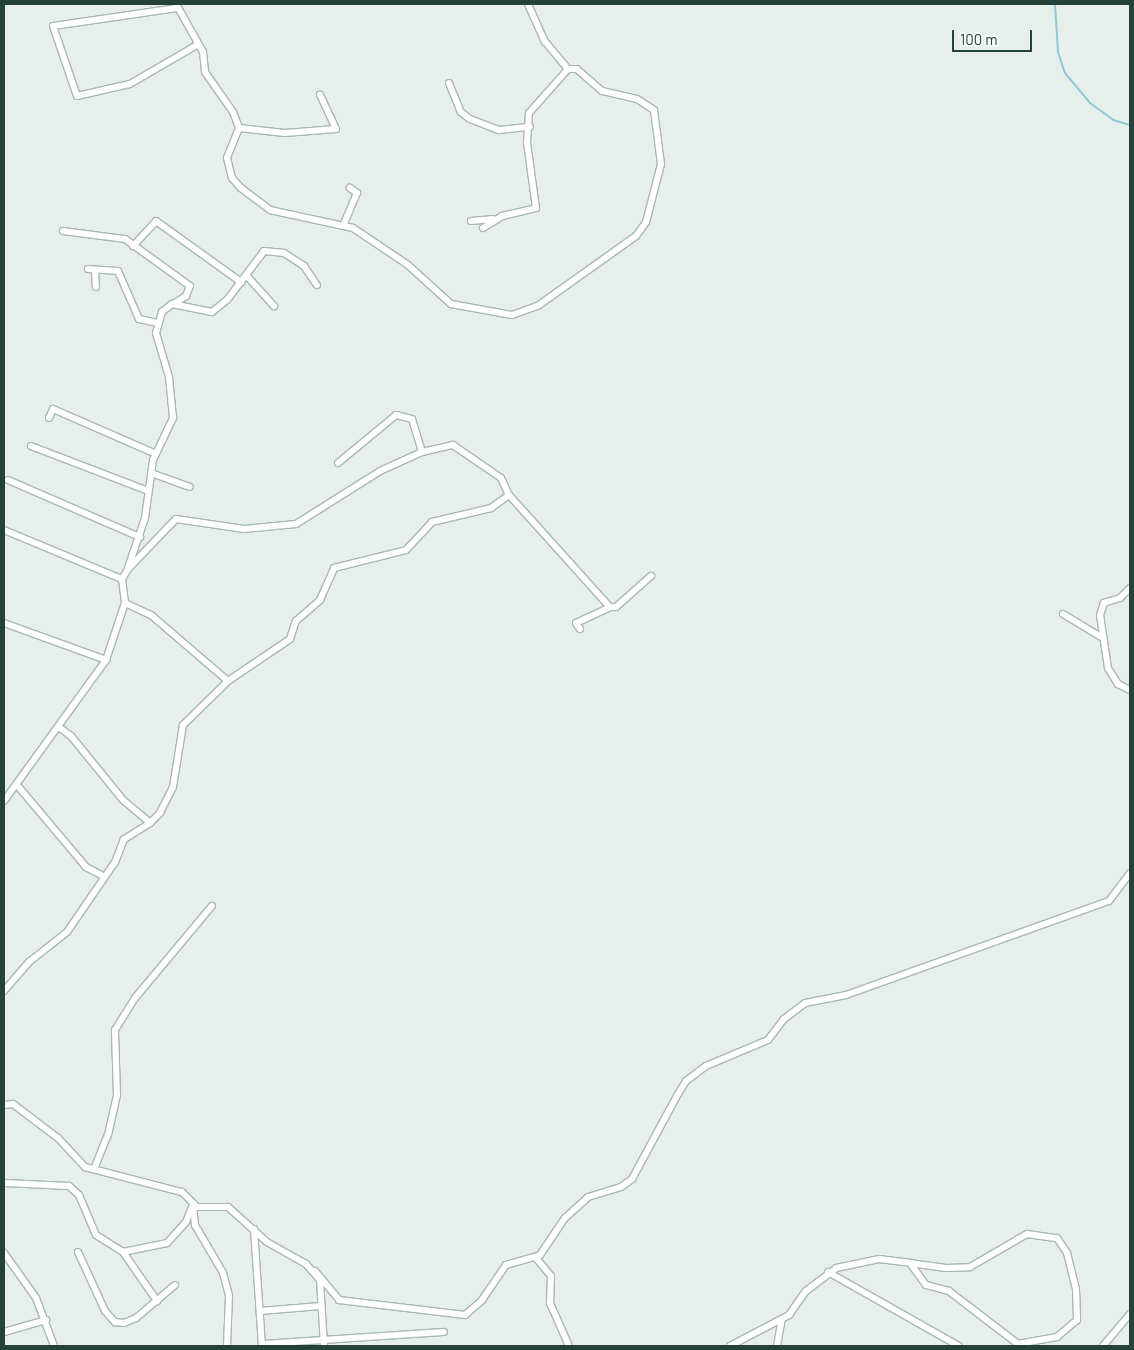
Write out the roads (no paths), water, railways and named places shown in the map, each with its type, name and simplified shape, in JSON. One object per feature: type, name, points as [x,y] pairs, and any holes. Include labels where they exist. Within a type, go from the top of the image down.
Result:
[{"type":"street","points":[[528,4],[545,42],[568,69]]},
{"type":"street","points":[[197,45],[130,84],[77,96],[53,26],[177,6],[197,45],[203,52],[205,72],[233,112],[238,128],[227,158],[232,178],[241,188],[270,210],[353,228],[408,265],[442,298],[503,315],[539,305],[624,247],[646,222],[659,179],[661,156],[654,110],[637,99],[602,91],[577,69],[568,69],[529,113],[530,127],[527,142],[536,208],[494,219],[471,221]]},
{"type":"street","points":[[449,84],[462,112],[470,119],[499,130],[530,127]]},
{"type":"street","points":[[238,128],[286,133],[336,129],[320,94]]},
{"type":"street","points":[[343,226],[357,193],[350,188]]},
{"type":"street","points":[[483,228],[494,219]]},
{"type":"street","points":[[133,246],[156,221],[241,282]]},
{"type":"street","points":[[4,801],[106,660],[125,603],[122,579],[128,569],[140,537],[156,454],[173,418],[169,377],[156,333],[158,323],[162,312],[186,296],[190,286],[115,235],[63,231]]},
{"type":"street","points":[[172,304],[212,312],[241,282],[264,251],[275,249],[304,266],[318,285]]},
{"type":"street","points":[[96,287],[92,270],[118,271],[139,318],[158,323]]},
{"type":"street","points":[[246,275],[274,306]]},
{"type":"street","points":[[49,418],[53,410],[156,454]]},
{"type":"street","points":[[338,463],[396,415],[412,419],[422,452]]},
{"type":"street","points":[[128,569],[176,519],[244,530],[296,524],[380,471],[422,452],[453,445],[501,478],[509,495],[610,607]]},
{"type":"street","points":[[31,446],[148,492]]},
{"type":"street","points":[[151,473],[190,488]]},
{"type":"street","points":[[8,480],[140,537]]},
{"type":"street","points":[[4,991],[29,962],[67,932],[105,877],[124,839],[150,824],[173,788],[183,725],[228,681],[290,639],[296,621],[320,600],[334,568],[406,550],[432,522],[491,508],[509,495]]},
{"type":"street","points":[[4,530],[122,579]]},
{"type":"street","points":[[580,629],[576,623],[610,607],[616,607],[651,576]]},
{"type":"street","points":[[1130,588],[1120,598],[1104,603],[1100,615],[1112,676],[1130,690]]},
{"type":"street","points":[[125,603],[152,614],[228,681]]},
{"type":"street","points":[[1063,614],[1103,638]]},
{"type":"street","points":[[4,623],[106,660]]},
{"type":"street","points":[[59,727],[71,736],[123,800],[150,824]]},
{"type":"street","points":[[17,785],[86,867],[105,877]]},
{"type":"street","points":[[193,1205],[228,1207],[267,1242],[315,1271],[339,1300],[465,1315],[482,1300],[506,1265],[536,1258],[565,1218],[588,1197],[621,1187],[632,1179],[686,1081],[706,1066],[768,1040],[784,1019],[805,1004],[846,995],[1109,901],[1130,873]]},
{"type":"street","points":[[94,1169],[108,1135],[117,1095],[115,1030],[135,998],[212,906]]},
{"type":"street","points":[[4,1105],[13,1104],[58,1138],[74,1159],[94,1169],[182,1192],[193,1205],[195,1226],[223,1273],[229,1296],[227,1346]]},
{"type":"street","points":[[4,1183],[69,1186],[79,1194],[96,1235],[123,1252],[157,1301]]},
{"type":"street","points":[[123,1252],[167,1243],[186,1222],[193,1205]]},
{"type":"street","points":[[254,1229],[262,1345],[323,1343],[444,1332]]},
{"type":"street","points":[[730,1346],[782,1319],[828,1272],[879,1259],[970,1267],[1028,1234],[1057,1238],[1073,1275],[1076,1320],[1057,1337],[1018,1344],[950,1291],[926,1285],[910,1263]]},
{"type":"street","points":[[78,1252],[105,1310],[115,1322],[124,1323],[136,1318],[175,1285]]},
{"type":"street","points":[[4,1253],[26,1279],[46,1320],[54,1346]]},
{"type":"street","points":[[536,1258],[551,1276],[550,1303],[570,1346]]},
{"type":"street","points":[[315,1271],[321,1306],[323,1343]]},
{"type":"street","points":[[828,1272],[959,1346]]},
{"type":"street","points":[[260,1311],[321,1306]]},
{"type":"street","points":[[1103,1346],[1130,1314]]},
{"type":"street","points":[[777,1346],[782,1319]]},
{"type":"street","points":[[4,1332],[46,1320]]},
{"type":"street","points":[[745,1346],[747,1338]]},
{"type":"waterway","points":[[1055,4],[1058,52],[1065,73],[1090,103],[1113,120],[1130,125]]}]
